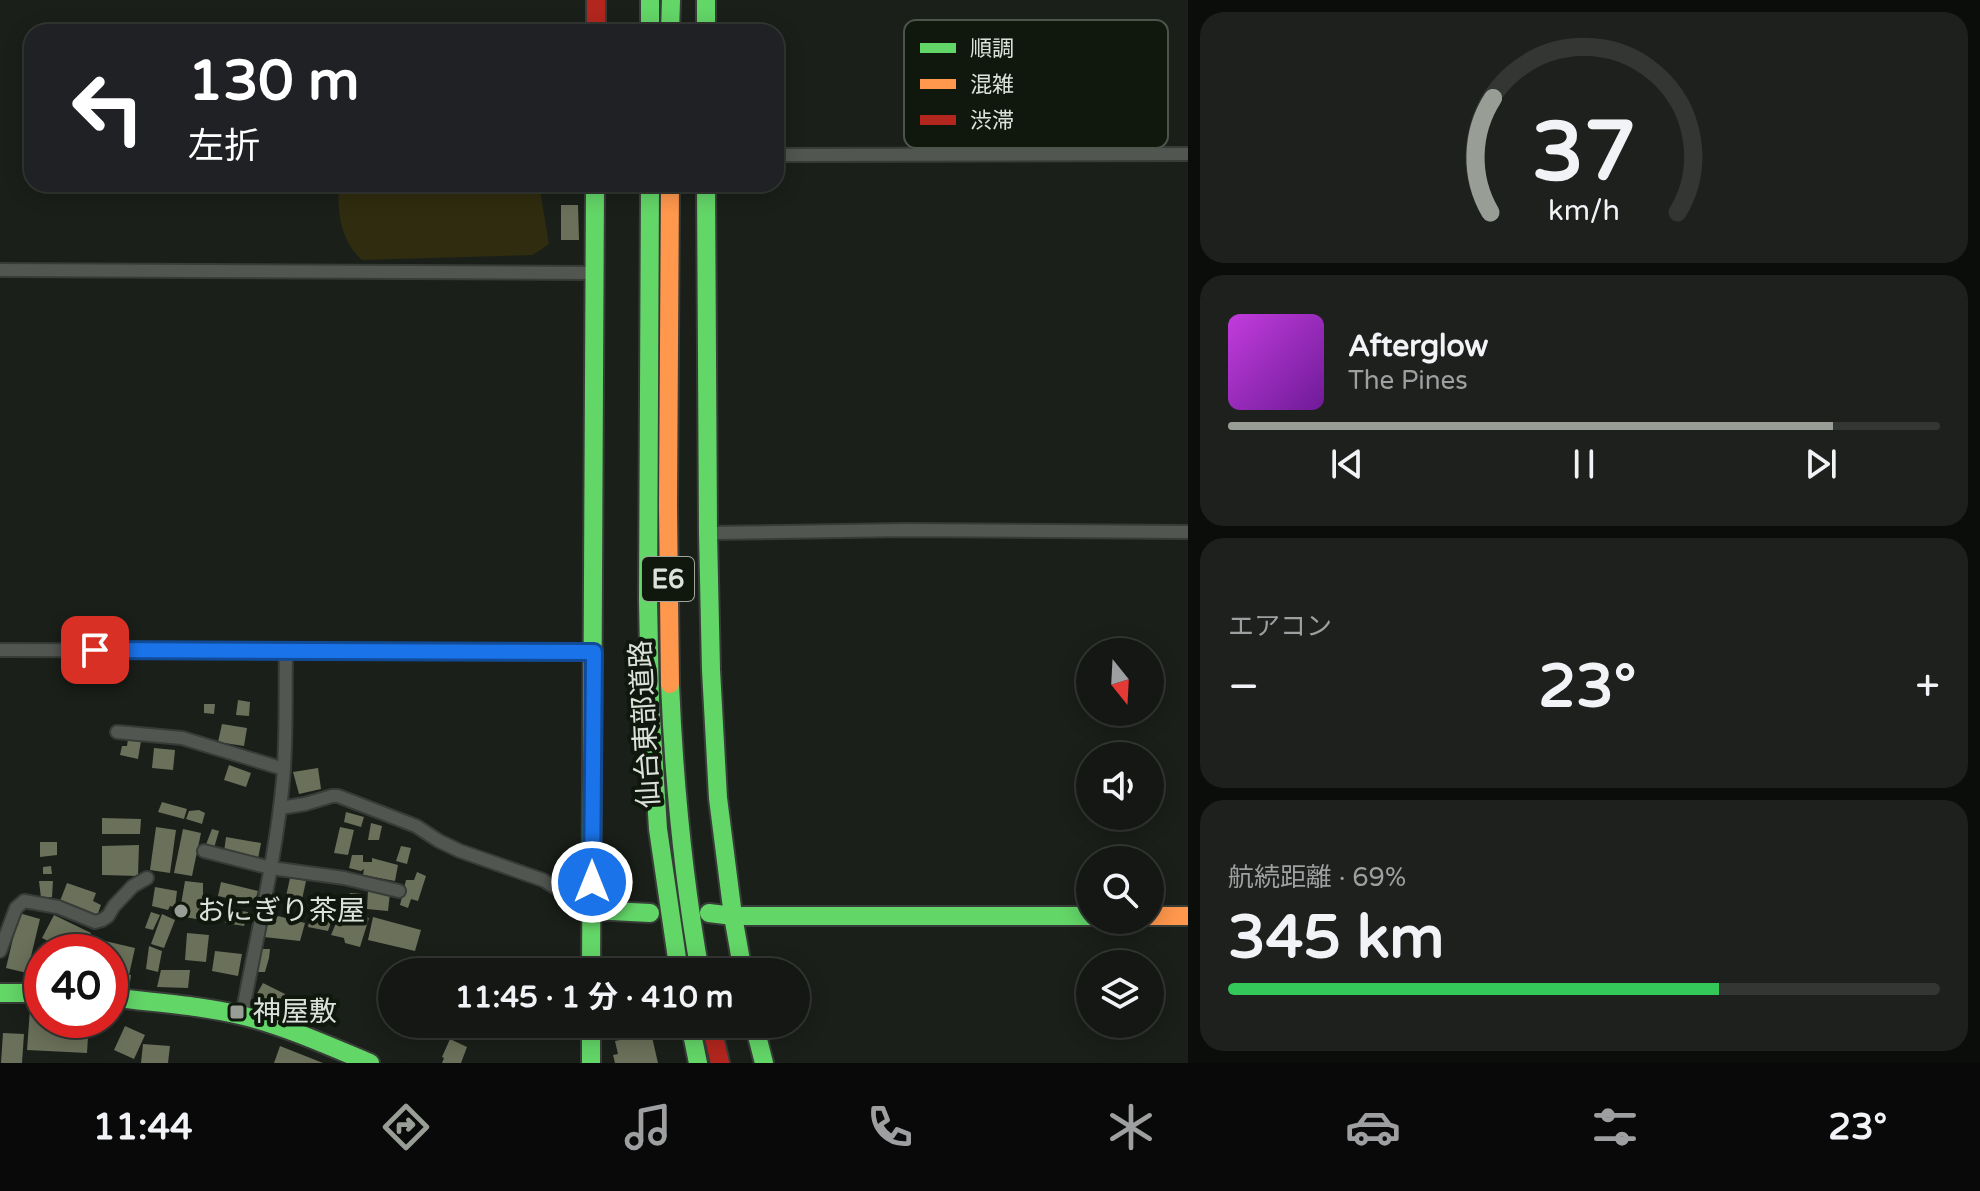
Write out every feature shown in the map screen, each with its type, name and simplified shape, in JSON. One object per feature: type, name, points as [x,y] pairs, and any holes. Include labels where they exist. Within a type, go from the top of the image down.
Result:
[{"type":"main road","points":[[596,0],[596,24]]},
{"type":"main road","points":[[650,0],[650,24]]},
{"type":"main road","points":[[670,24],[671,0]]},
{"type":"main road","points":[[706,0],[706,24]]},
{"type":"main road","points":[[591,958],[595,192]]},
{"type":"main road","name":"仙台東部道路","points":[[650,192],[650,702],[658,829],[677,958]]},
{"type":"main road","name":"仙台東部道路","points":[[670,192],[670,702],[679,825],[698,958]]},
{"type":"main road","points":[[706,192],[711,670],[718,798],[740,958]]},
{"type":"main road","points":[[592,910],[650,913]]},
{"type":"main road","points":[[709,913],[733,916],[1076,916]]},
{"type":"main road","points":[[1164,916],[1188,916]]},
{"type":"main road","points":[[0,993],[24,993]]},
{"type":"main road","points":[[128,999],[242,1016],[274,1025],[370,1063]]},
{"type":"main road","points":[[591,1038],[591,1063]]},
{"type":"main road","points":[[693,1038],[698,1063]]},
{"type":"main road","points":[[714,1038],[720,1063]]},
{"type":"main road","points":[[758,1038],[764,1063]]},
{"type":"street","points":[[784,155],[1188,154]]},
{"type":"street","points":[[0,270],[595,273]]},
{"type":"street","points":[[708,533],[905,530],[1188,532]]},
{"type":"street","points":[[0,650],[594,652]]},
{"type":"street","points":[[242,1016],[280,808],[284,769],[286,651]]},
{"type":"street","points":[[117,732],[182,738],[284,769]]},
{"type":"street","points":[[280,808],[338,796],[416,826],[460,851],[543,880],[592,910]]},
{"type":"street","points":[[204,851],[271,868],[344,878],[399,891]]},
{"type":"street","points":[[0,951],[16,908],[24,901],[58,907],[95,922],[108,916],[133,886],[147,878]]},
{"type":"shaded area","points":[[339,192],[540,192],[549,244],[533,255],[362,260],[345,235]]},
{"type":"building","points":[[561,205],[578,205],[579,240],[561,240]]},
{"type":"building","points":[[238,700],[250,702],[249,716],[236,715]]},
{"type":"building","points":[[204,704],[215,704],[214,714],[204,713]]},
{"type":"building","points":[[222,724],[247,728],[244,746],[218,742]]},
{"type":"building","points":[[128,739],[141,741],[138,759],[120,755]]},
{"type":"building","points":[[154,748],[175,750],[173,770],[152,768]]},
{"type":"building","points":[[229,765],[251,773],[246,787],[224,780]]},
{"type":"building","points":[[318,768],[321,789],[299,794],[293,772]]},
{"type":"building","points":[[162,802],[187,809],[184,819],[158,812]]},
{"type":"building","points":[[189,811],[205,813],[202,824],[186,819]]},
{"type":"building","points":[[346,812],[364,817],[361,827],[344,822]]},
{"type":"building","points":[[102,818],[141,819],[140,834],[102,834]]},
{"type":"building","points":[[371,823],[382,826],[379,840],[368,840]]},
{"type":"building","points":[[156,827],[176,830],[170,873],[150,870]]},
{"type":"building","points":[[340,827],[354,830],[348,855],[334,853]]},
{"type":"building","points":[[183,829],[201,833],[192,876],[174,873]]},
{"type":"building","points":[[212,829],[219,831],[214,848],[205,847]]},
{"type":"building","points":[[226,837],[261,843],[258,859],[224,852]]},
{"type":"building","points":[[40,842],[57,842],[57,855],[40,857]]},
{"type":"building","points":[[139,845],[138,876],[102,875],[102,846]]},
{"type":"building","points":[[401,846],[411,848],[407,864],[396,861]]},
{"type":"building","points":[[352,855],[363,855],[363,862],[372,862],[372,858],[398,865],[395,881],[363,875],[364,869],[349,868]]},
{"type":"building","points":[[51,866],[52,874],[43,874],[43,867]]},
{"type":"building","points":[[417,872],[426,876],[418,901],[411,899],[408,908],[400,905],[406,880],[414,880]]},
{"type":"building","points":[[290,878],[306,881],[301,904],[285,901]]},
{"type":"building","points":[[39,881],[53,881],[52,897],[41,898]]},
{"type":"building","points":[[185,881],[203,883],[203,898],[216,900],[213,922],[179,916]]},
{"type":"building","points":[[221,882],[258,891],[254,904],[218,896]]},
{"type":"building","points":[[67,883],[96,893],[93,901],[101,905],[97,916],[60,901]]},
{"type":"building","points":[[155,887],[177,891],[175,907],[170,906],[168,910],[152,906]]},
{"type":"building","points":[[368,891],[390,893],[388,911],[367,909]]},
{"type":"building","points":[[350,893],[362,894],[359,913],[347,911]]},
{"type":"building","points":[[227,909],[248,912],[244,926],[225,923]]},
{"type":"building","points":[[312,909],[334,914],[328,931],[308,927]]},
{"type":"building","points":[[341,911],[369,918],[360,947],[331,935]]},
{"type":"building","points":[[151,912],[160,915],[153,930],[145,928]]},
{"type":"building","points":[[19,913],[40,919],[36,934],[24,934],[24,972],[6,968]]},
{"type":"building","points":[[162,914],[175,920],[164,948],[151,944]]},
{"type":"building","points":[[54,915],[91,933],[91,934],[44,934]]},
{"type":"building","points":[[278,916],[305,923],[300,941],[264,937],[265,921],[274,922]]},
{"type":"building","points":[[373,917],[421,930],[415,951],[368,940]]},
{"type":"building","points":[[187,933],[209,935],[206,962],[185,960]]},
{"type":"building","points":[[128,946],[135,948],[128,975]]},
{"type":"building","points":[[149,946],[162,951],[158,972],[146,969]]},
{"type":"building","points":[[262,949],[270,949],[269,958],[265,972],[256,972]]},
{"type":"building","points":[[215,951],[242,954],[238,976],[212,971]]},
{"type":"building","points":[[161,970],[190,970],[188,988],[157,987]]},
{"type":"building","points":[[263,983],[285,994],[277,1010],[255,997]]},
{"type":"building","points":[[128,1027],[145,1035],[134,1059],[114,1050],[120,1038],[128,1038]]},
{"type":"building","points":[[3,1033],[24,1034],[22,1063],[1,1063]]},
{"type":"building","points":[[28,1038],[88,1038],[87,1053],[27,1050]]},
{"type":"building","points":[[652,1038],[658,1063],[615,1063],[613,1055],[618,1054],[615,1041]]},
{"type":"building","points":[[450,1039],[467,1047],[461,1063],[442,1063]]},
{"type":"building","points":[[143,1044],[170,1046],[168,1063],[141,1063]]},
{"type":"building","points":[[280,1046],[323,1063],[274,1063]]},
{"type":"traffic: fast","points":[[650,0],[650,24]]},
{"type":"traffic: fast","points":[[670,24],[671,0]]},
{"type":"traffic: fast","points":[[706,0],[706,24]]},
{"type":"traffic: fast","points":[[591,958],[595,192]]},
{"type":"traffic: fast","points":[[650,192],[650,702],[658,829],[677,958]]},
{"type":"traffic: fast","points":[[706,192],[711,670],[718,798],[740,958]]},
{"type":"traffic: fast","points":[[670,684],[680,828],[698,958]]},
{"type":"traffic: fast","points":[[592,910],[650,913]]},
{"type":"traffic: fast","points":[[709,913],[733,916],[1076,916]]},
{"type":"traffic: fast","points":[[0,993],[24,993]]},
{"type":"traffic: fast","points":[[128,999],[244,1016],[292,1031],[370,1063]]},
{"type":"traffic: fast","points":[[591,1038],[591,1063]]},
{"type":"traffic: fast","points":[[693,1038],[698,1063]]},
{"type":"traffic: fast","points":[[758,1038],[764,1063]]},
{"type":"traffic: slow","points":[[670,192],[670,684]]},
{"type":"traffic: slow","points":[[1164,916],[1188,916]]},
{"type":"traffic: jam","points":[[596,0],[596,24]]},
{"type":"traffic: jam","points":[[714,1038],[720,1063]]},
{"type":"place","name":"おにぎり茶屋","points":[[181,911]]},
{"type":"place","name":"神屋敷","points":[[237,1012]]},
{"type":"route","points":[[95,650],[594,652],[592,882]]}]
